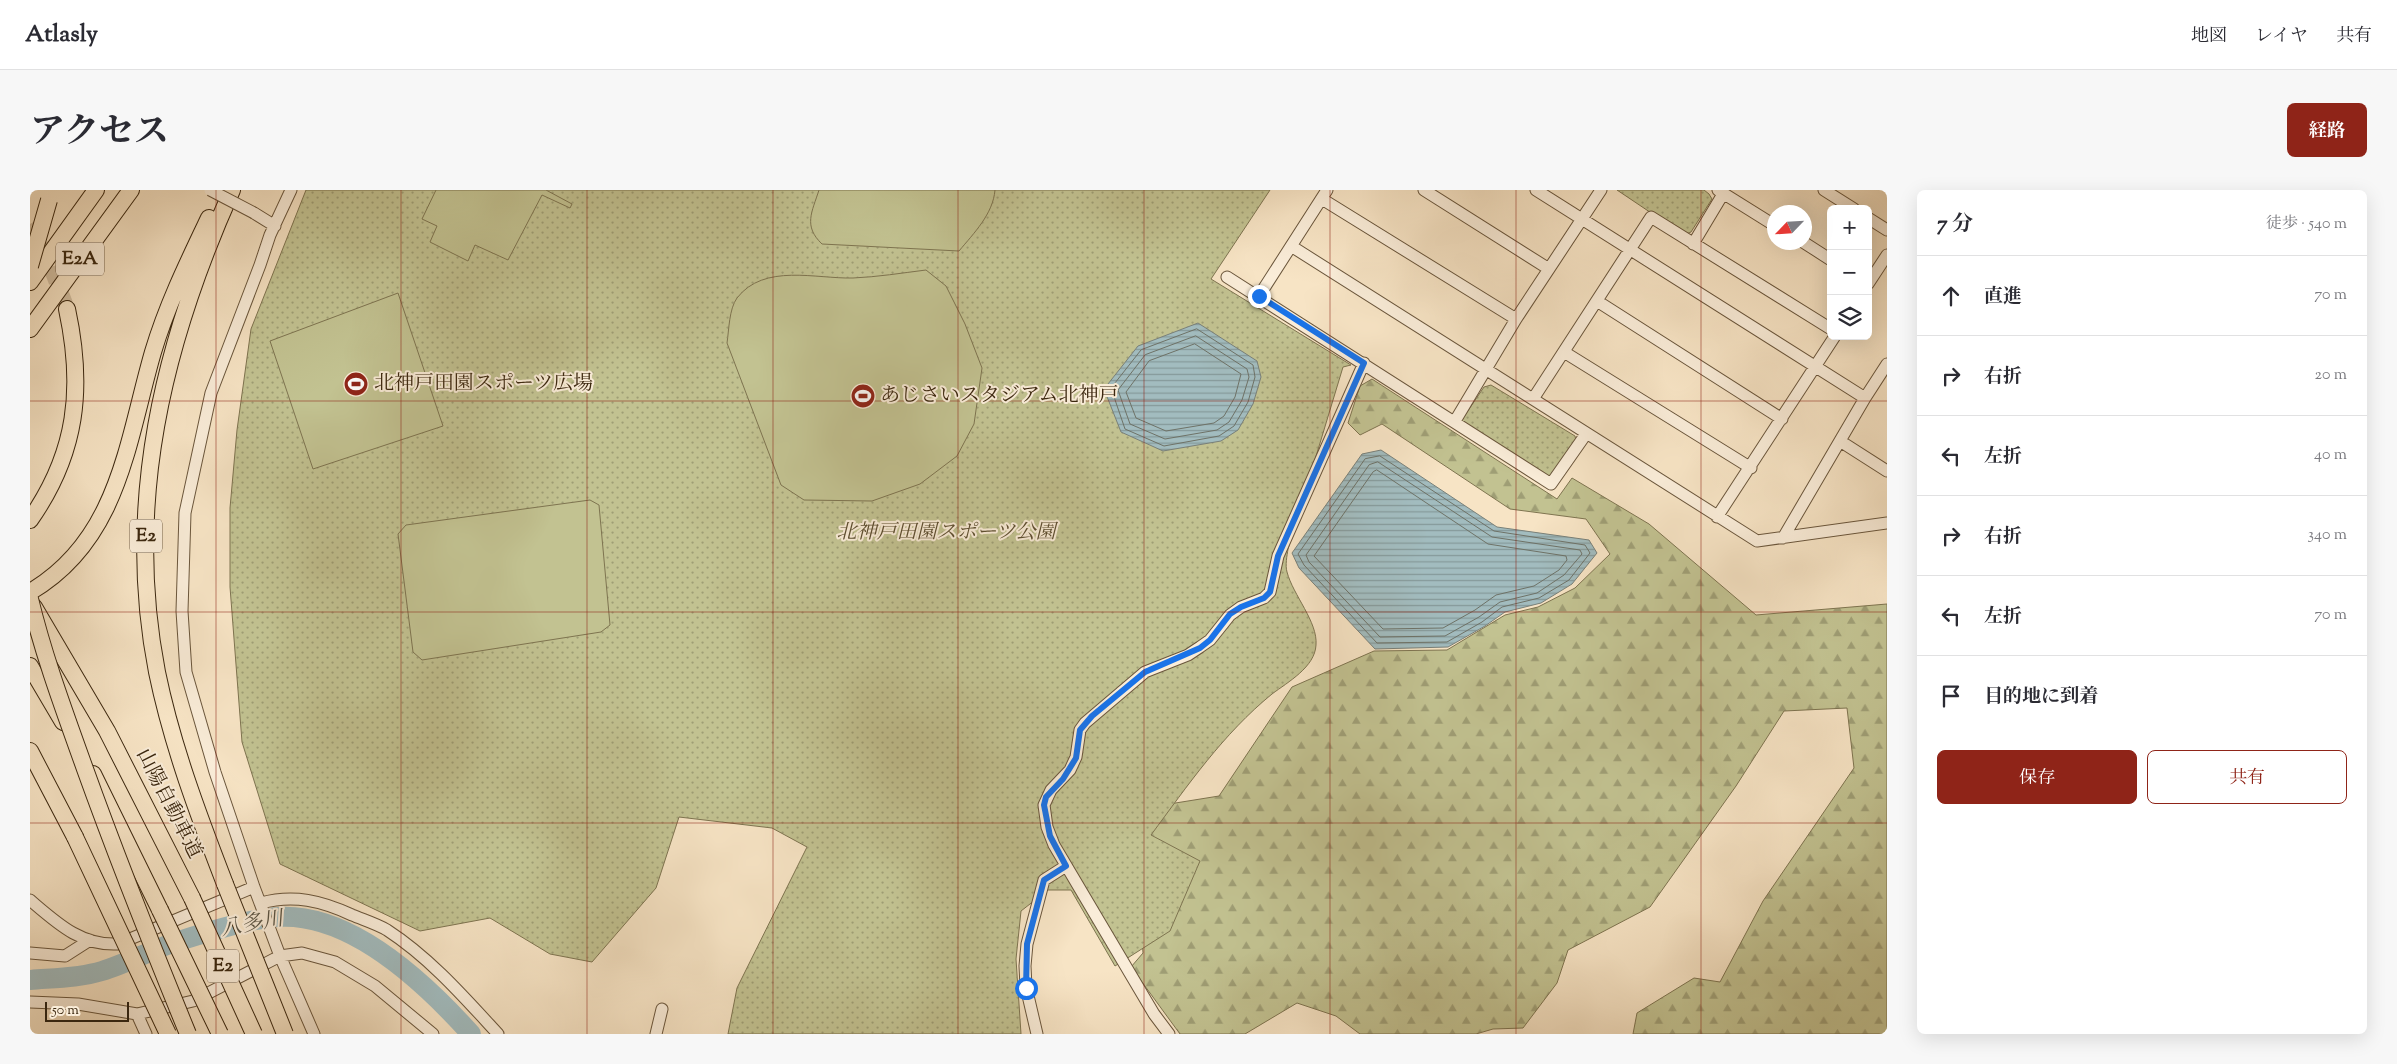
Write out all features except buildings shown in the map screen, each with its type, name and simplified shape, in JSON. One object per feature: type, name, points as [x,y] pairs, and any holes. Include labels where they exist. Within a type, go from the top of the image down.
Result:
[{"type":"highway","name":"E2A","points":[[30,282],[96,190]]},
{"type":"highway","name":"E2A","points":[[30,329],[130,190]]},
{"type":"highway","points":[[30,592],[62,569],[80,550],[99,523],[113,495],[165,314],[183,271],[224,190]]},
{"type":"highway","name":"E2","points":[[232,190],[197,277],[165,377],[152,442],[146,525],[149,620],[159,680],[182,770],[225,884],[286,1034]]},
{"type":"highway","points":[[30,266],[51,195]]},
{"type":"highway","points":[[30,520],[45,498],[59,470],[69,439],[75,405],[76,371],[73,338],[67,309]]},
{"type":"highway","name":"E2","points":[[30,600],[64,711],[133,902],[188,1034]]},
{"type":"highway","name":"山陽自動車道","points":[[30,600],[107,731],[192,898],[254,1034]]},
{"type":"highway","name":"E2","points":[[30,666],[91,772],[220,1034]]},
{"type":"highway","points":[[30,751],[75,837],[168,1034]]},
{"type":"street","points":[[210,190],[276,226]]},
{"type":"street","points":[[291,190],[276,226],[270,234],[211,393],[185,513],[182,610],[186,672],[215,772],[254,887],[280,956],[314,1034]]},
{"type":"street","points":[[1424,190],[1550,269]]},
{"type":"street","points":[[1536,190],[1865,398]]},
{"type":"street","points":[[1455,421],[1516,319],[1601,190]]},
{"type":"street","points":[[1824,190],[1848,205]]},
{"type":"street","points":[[1693,244],[1721,192],[1767,221]]},
{"type":"street","points":[[1259,296],[1324,194],[1516,319]]},
{"type":"street","points":[[1533,400],[1651,218],[1827,327]]},
{"type":"street","points":[[1872,221],[1887,230]]},
{"type":"street","points":[[1291,246],[1758,541],[1887,523]]},
{"type":"street","points":[[1812,248],[1827,257]]},
{"type":"street","points":[[1872,278],[1887,255]]},
{"type":"street","points":[[1227,277],[1551,484],[1586,434]]},
{"type":"street","points":[[1597,301],[1782,419]]},
{"type":"street","points":[[1718,516],[1751,468],[1832,340]]},
{"type":"street","points":[[1564,352],[1751,468]]},
{"type":"street","points":[[1169,1034],[1066,866],[1050,836],[1044,805],[1046,797],[1063,779],[1076,758],[1080,730],[1092,716],[1145,672],[1200,648],[1210,640],[1230,614],[1241,607],[1264,598],[1270,592],[1278,556],[1364,363]]},
{"type":"street","points":[[1783,538],[1887,364]]},
{"type":"street","points":[[1840,441],[1887,471]]},
{"type":"street","points":[[1037,1034],[1026,988],[1027,944],[1044,880],[1066,866]]},
{"type":"street","points":[[30,900],[66,930],[101,945],[118,944],[254,887]]},
{"type":"street","points":[[261,903],[276,899],[304,898],[334,907],[386,930],[438,970],[498,1034]]},
{"type":"street","points":[[30,953],[65,956],[90,940]]},
{"type":"street","points":[[30,1002],[78,1004],[137,1014],[193,1001],[280,956],[302,953],[334,962],[375,986],[432,1034]]},
{"type":"street","points":[[656,1034],[662,1009]]},
{"type":"street","points":[[137,1014],[146,1034]]},
{"type":"green space","name":"北神戸田園スポーツ公園","points":[[306,190],[1270,190],[1211,279],[1351,365],[1343,367],[1288,549],[1287,572],[1313,627],[1316,645],[1311,660],[1306,667],[1254,709],[1222,743],[1151,835],[1200,861],[1170,931],[1115,966],[1071,890],[1048,890],[1021,911],[1016,959],[1021,1034],[728,1034],[737,988],[807,847],[772,828],[679,817],[656,888],[592,962],[550,954],[490,918],[420,931],[280,864],[242,742],[230,587],[230,508],[237,430],[251,329]]},
{"type":"green space","points":[[436,190],[546,190],[572,204],[570,208],[542,195],[508,260],[475,245],[468,261],[430,242],[437,226],[422,219]]},
{"type":"green space","points":[[819,190],[995,190],[987,215],[959,251],[822,244],[816,237],[811,225],[812,212]]},
{"type":"green space","points":[[1617,190],[1704,190],[1712,199],[1691,232],[1684,235]]},
{"type":"green space","name":"あじさいスタジアム北神戸","points":[[926,270],[946,286],[965,324],[982,368],[974,424],[957,456],[920,484],[872,501],[804,500],[781,485],[727,343],[734,303],[748,287],[761,280],[776,277],[791,275],[853,278]]},
{"type":"green space","name":"北神戸田園スポーツ広場","points":[[398,293],[443,426],[313,469],[270,341]]},
{"type":"green space","points":[[1372,379],[1557,499],[1572,478],[1649,524],[1756,615],[1887,604],[1887,1034],[1633,1034],[1637,1013],[1694,978],[1720,982],[1763,901],[1854,768],[1847,708],[1784,711],[1736,786],[1650,907],[1568,950],[1557,983],[1523,1028],[1493,1029],[1476,1034],[1360,1034],[1336,1016],[1297,1003],[1245,1034],[1180,1034],[1131,967],[1143,953],[1132,810],[1219,796],[1292,687],[1374,651],[1447,650],[1505,615],[1538,607],[1575,588],[1610,554],[1586,519],[1510,509],[1382,424],[1360,435],[1348,423],[1360,386]]},
{"type":"green space","points":[[1491,385],[1575,436],[1576,441],[1553,476],[1546,478],[1461,421],[1484,387]]},
{"type":"green space","points":[[590,500],[599,505],[610,625],[601,632],[422,660],[413,652],[398,534],[406,525]]},
{"type":"water","points":[[1198,323],[1257,361],[1261,377],[1253,404],[1238,430],[1221,441],[1163,451],[1121,432],[1104,389],[1138,346]]},
{"type":"water","points":[[1381,450],[1497,527],[1589,540],[1597,553],[1572,584],[1541,603],[1505,612],[1448,647],[1375,649],[1299,568],[1292,553],[1362,454]]},
{"type":"waterway","name":"八多川","points":[[30,980],[75,976],[102,971],[169,944],[243,923],[279,917],[306,919],[333,927],[360,939],[386,955],[432,994],[471,1034]]},
{"type":"tunnel","points":[[30,224],[43,246],[67,309]]},
{"type":"place","name":"北神戸田園スポーツ広場","points":[[356,384]]},
{"type":"place","name":"あじさいスタジアム北神戸","points":[[863,396]]},
{"type":"route","points":[[1026,988],[1027,944],[1044,880],[1066,866],[1050,836],[1044,805],[1046,797],[1070,770],[1076,758],[1077,740],[1080,730],[1092,716],[1145,672],[1188,655],[1200,648],[1210,640],[1230,614],[1241,607],[1264,598],[1270,592],[1274,583],[1278,556],[1364,363],[1259,296]]}]
